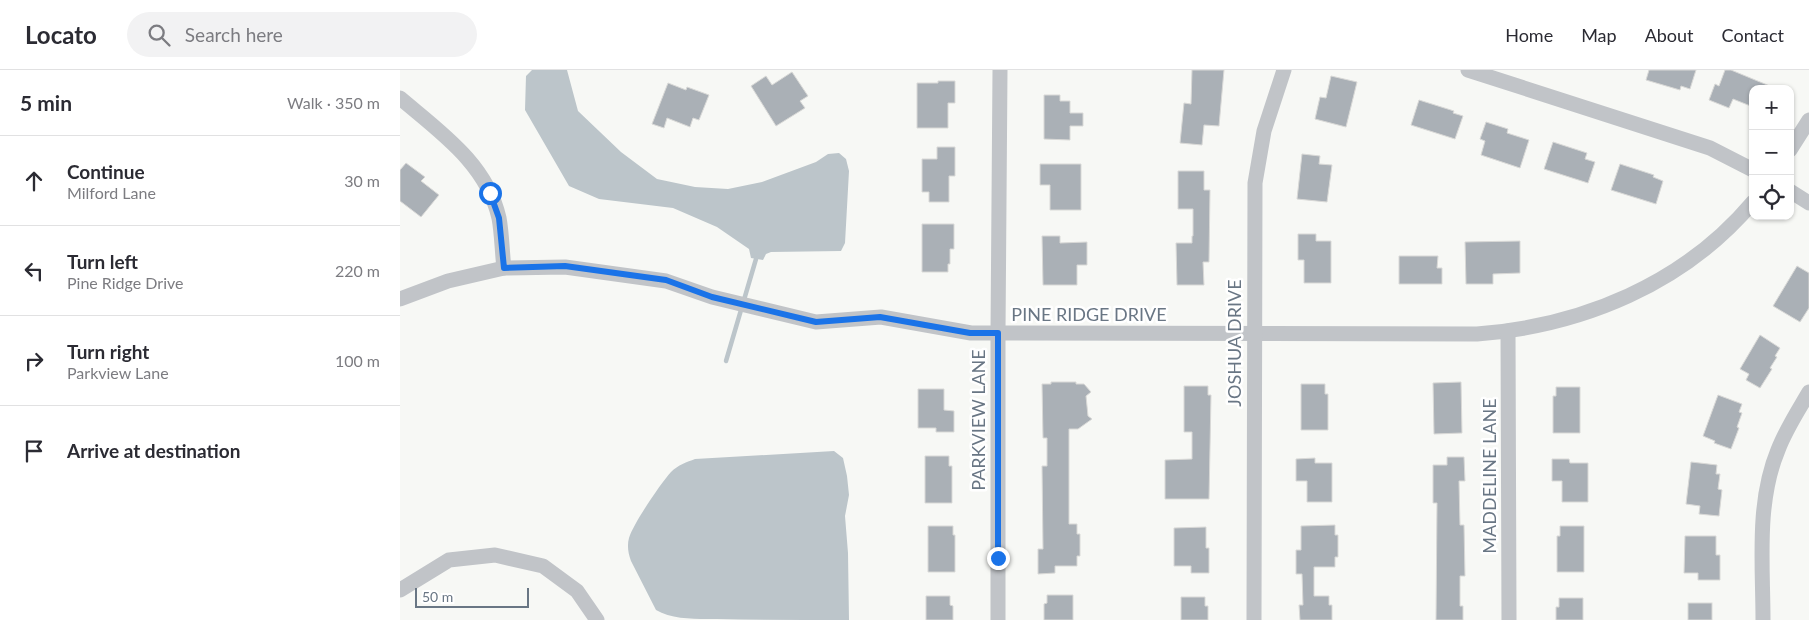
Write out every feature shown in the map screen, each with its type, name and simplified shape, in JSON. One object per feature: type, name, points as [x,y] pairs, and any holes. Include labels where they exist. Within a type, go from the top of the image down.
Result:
[{"type":"street","name":"PARKVIEW LANE","points":[[998,620],[1000,70]]},
{"type":"street","name":"JOSHUA DRIVE","points":[[1254,620],[1253,334],[1256,168],[1264,131],[1284,70]]},
{"type":"street","points":[[1468,70],[1710,148],[1749,168]]},
{"type":"street","points":[[400,98],[461,151],[478,170],[490,193],[499,218],[504,268]]},
{"type":"street","points":[[1794,144],[1809,120]]},
{"type":"street","points":[[1794,194],[1809,203]]},
{"type":"street","name":"PINE RIDGE DRIVE","points":[[400,299],[448,280],[504,268],[565,266],[666,280],[712,297],[816,322],[880,317],[970,333],[1477,334],[1540,326],[1602,308],[1634,294],[1659,281],[1696,257],[1730,227],[1749,206]]},
{"type":"street","name":"MADDELINE LANE","points":[[1508,331],[1509,620]]},
{"type":"street","points":[[1763,620],[1763,520],[1765,497],[1778,451],[1809,392]]},
{"type":"street","points":[[400,590],[449,560],[495,555],[543,566],[577,591],[596,620]]},
{"type":"shaded area","points":[[532,70],[567,70],[578,111],[621,152],[657,179],[695,187],[728,189],[762,182],[816,162],[828,154],[839,153],[846,159],[849,171],[845,243],[841,251],[771,252],[766,254],[763,260],[751,258],[749,249],[717,227],[673,208],[599,199],[569,186],[525,110],[526,76]]},
{"type":"shaded area","points":[[834,451],[843,458],[849,495],[845,516],[848,553],[849,620],[694,619],[670,616],[656,610],[631,561],[628,541],[636,523],[666,477],[683,464],[695,459]]},
{"type":"building","points":[[1192,70],[1224,70],[1219,126],[1204,125],[1202,145],[1180,143],[1184,103],[1191,104]]},
{"type":"building","points":[[1649,70],[1696,70],[1690,89],[1681,86],[1680,90],[1646,80]]},
{"type":"building","points":[[1725,70],[1731,70],[1767,85],[1749,85],[1749,105],[1733,99],[1729,108],[1709,100],[1715,84],[1719,86]]},
{"type":"building","points":[[792,72],[808,96],[800,101],[805,108],[776,126],[751,86],[766,76],[772,85]]},
{"type":"building","points":[[1331,76],[1357,82],[1346,127],[1315,119],[1320,97],[1326,98]]},
{"type":"building","points":[[938,81],[955,81],[955,103],[948,103],[948,128],[917,128],[917,83],[938,83]]},
{"type":"building","points":[[668,83],[686,90],[687,87],[709,95],[699,120],[693,118],[690,127],[667,118],[664,128],[652,124]]},
{"type":"building","points":[[1044,95],[1060,95],[1060,101],[1070,101],[1070,113],[1083,113],[1083,126],[1070,126],[1070,140],[1044,139]]},
{"type":"building","points":[[1419,100],[1454,111],[1453,113],[1463,116],[1455,139],[1411,125]]},
{"type":"building","points":[[1486,122],[1508,129],[1507,133],[1529,140],[1520,168],[1481,155],[1485,141],[1480,139]]},
{"type":"building","points":[[1553,142],[1587,153],[1585,159],[1595,162],[1588,183],[1544,169]]},
{"type":"building","points":[[937,147],[955,147],[955,176],[949,176],[949,202],[929,202],[929,192],[922,192],[922,159],[937,159]]},
{"type":"building","points":[[1302,154],[1320,156],[1319,164],[1332,165],[1327,202],[1297,199]]},
{"type":"building","points":[[406,163],[425,177],[421,181],[439,195],[421,217],[400,201],[400,170]]},
{"type":"building","points":[[1040,164],[1081,164],[1081,210],[1050,210],[1050,185],[1040,185]]},
{"type":"building","points":[[1620,164],[1654,175],[1653,177],[1663,181],[1656,204],[1611,190]]},
{"type":"building","points":[[1178,171],[1204,171],[1204,190],[1210,190],[1209,262],[1203,262],[1204,285],[1177,285],[1176,243],[1192,243],[1193,236],[1193,209],[1178,209]]},
{"type":"building","points":[[922,224],[954,224],[954,249],[950,249],[948,272],[922,272]]},
{"type":"building","points":[[1298,234],[1316,234],[1316,241],[1331,241],[1331,283],[1304,283],[1304,260],[1298,260]]},
{"type":"building","points":[[1042,236],[1060,236],[1060,243],[1087,242],[1087,265],[1077,265],[1077,285],[1043,285]]},
{"type":"building","points":[[1520,241],[1520,273],[1493,274],[1493,284],[1466,284],[1465,242]]},
{"type":"building","points":[[1399,256],[1438,256],[1437,268],[1442,268],[1442,284],[1399,284]]},
{"type":"building","points":[[1797,266],[1809,273],[1809,308],[1800,322],[1773,306]]},
{"type":"building","points":[[1760,335],[1780,348],[1770,368],[1772,369],[1760,388],[1746,380],[1749,374],[1740,369]]},
{"type":"building","points":[[1051,382],[1076,382],[1076,384],[1084,384],[1091,392],[1086,396],[1088,416],[1092,419],[1078,429],[1069,429],[1069,524],[1077,524],[1077,534],[1080,534],[1080,556],[1077,556],[1077,566],[1055,566],[1055,573],[1038,574],[1038,549],[1043,549],[1042,466],[1047,466],[1047,438],[1043,438],[1042,384],[1051,384]]},
{"type":"building","points":[[1461,382],[1462,433],[1434,434],[1433,383]]},
{"type":"building","points":[[1301,384],[1325,384],[1325,394],[1328,394],[1328,430],[1301,430]]},
{"type":"building","points":[[1184,386],[1208,386],[1208,395],[1211,395],[1209,499],[1165,499],[1165,460],[1192,459],[1192,432],[1184,432]]},
{"type":"building","points":[[1556,387],[1580,387],[1580,433],[1553,433],[1553,396],[1556,396]]},
{"type":"building","points":[[918,389],[944,389],[944,410],[954,411],[954,432],[936,432],[936,428],[918,428]]},
{"type":"building","points":[[1718,395],[1742,404],[1739,412],[1742,413],[1737,427],[1739,428],[1731,449],[1714,443],[1715,441],[1703,436]]},
{"type":"building","points":[[925,456],[949,456],[949,466],[952,466],[952,503],[925,503]]},
{"type":"building","points":[[1447,457],[1464,457],[1465,481],[1459,481],[1460,525],[1464,525],[1465,576],[1460,576],[1460,606],[1463,606],[1463,620],[1436,620],[1437,503],[1433,503],[1433,465],[1447,465]]},
{"type":"building","points":[[1315,458],[1315,463],[1332,463],[1332,502],[1307,502],[1307,481],[1296,481],[1296,459]]},
{"type":"building","points":[[1552,459],[1569,459],[1570,463],[1588,463],[1588,502],[1562,502],[1562,481],[1552,481]]},
{"type":"building","points":[[1691,462],[1717,465],[1716,474],[1720,474],[1718,489],[1722,490],[1719,516],[1699,514],[1700,506],[1686,504]]},
{"type":"building","points":[[1335,525],[1335,535],[1338,535],[1338,557],[1335,557],[1335,567],[1314,567],[1314,596],[1329,596],[1329,605],[1332,605],[1332,620],[1300,620],[1299,605],[1303,605],[1302,574],[1296,574],[1296,550],[1301,550],[1301,526]]},
{"type":"building","points":[[928,526],[953,526],[953,535],[955,535],[955,572],[928,572]]},
{"type":"building","points":[[1560,526],[1584,526],[1584,572],[1557,572],[1557,536],[1560,536]]},
{"type":"building","points":[[1206,527],[1206,548],[1209,548],[1209,573],[1191,573],[1191,566],[1174,566],[1174,528]]},
{"type":"building","points":[[1685,536],[1716,536],[1716,555],[1720,555],[1720,580],[1698,580],[1698,573],[1684,573]]},
{"type":"building","points":[[1047,595],[1073,595],[1073,620],[1044,620],[1044,604],[1047,603]]},
{"type":"building","points":[[926,596],[950,596],[950,605],[953,606],[953,620],[926,620]]},
{"type":"building","points":[[1181,597],[1205,597],[1205,606],[1208,606],[1208,620],[1181,620]]},
{"type":"building","points":[[1559,598],[1583,598],[1583,620],[1556,620],[1556,607],[1559,607]]},
{"type":"building","points":[[1688,603],[1712,603],[1712,620],[1688,620]]},
{"type":"waterway","points":[[726,361],[756,259]]},
{"type":"route","points":[[490,193],[499,218],[504,268],[565,266],[666,280],[712,297],[816,322],[880,317],[970,333],[998,333],[998,558]]}]
